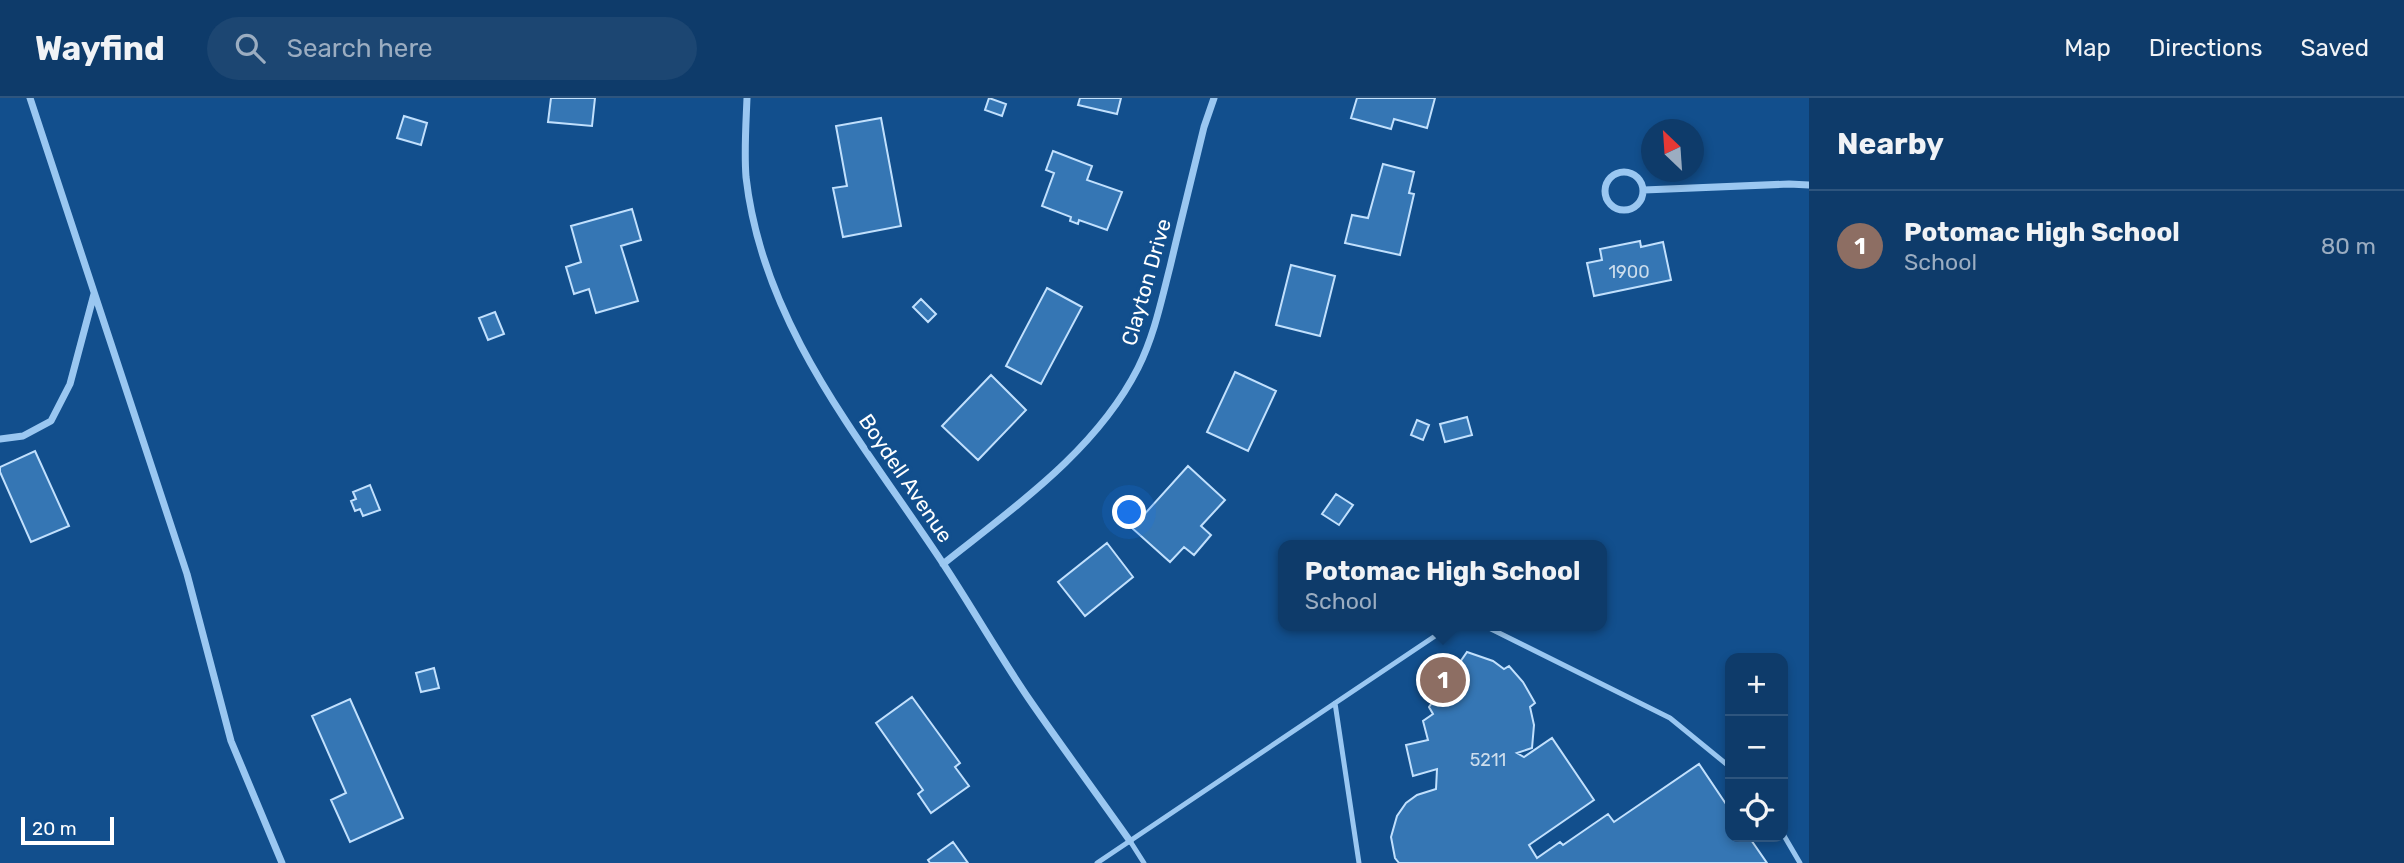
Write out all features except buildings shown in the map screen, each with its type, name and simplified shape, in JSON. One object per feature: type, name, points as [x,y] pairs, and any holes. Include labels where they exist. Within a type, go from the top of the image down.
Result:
[{"type":"street","points":[[30,98],[187,574],[231,741],[282,863]]},
{"type":"street","name":"Boydell Avenue","points":[[747,98],[746,176],[754,222],[773,287],[806,355],[850,429],[943,564],[1028,697],[1130,841]]},
{"type":"street","name":"Clayton Drive","points":[[943,564],[1029,495],[1084,442],[1115,405],[1137,370],[1152,336],[1204,127],[1214,98]]},
{"type":"street","points":[[1622,172],[1637,177],[1644,190],[1639,204],[1626,211],[1612,206],[1605,193],[1609,179],[1622,172]]},
{"type":"street","points":[[1644,190],[1809,185]]},
{"type":"street","points":[[0,439],[23,436],[51,421],[70,384],[94,294]]},
{"type":"lane","points":[[1097,863],[1443,631]]},
{"type":"lane","points":[[1495,631],[1670,718],[1725,762]]},
{"type":"lane","points":[[1335,703],[1359,863]]},
{"type":"lane","points":[[1130,841],[1144,863]]},
{"type":"lane","points":[[1788,842],[1800,863]]},
{"type":"place","name":"Potomac High School","points":[[1443,680]]}]
